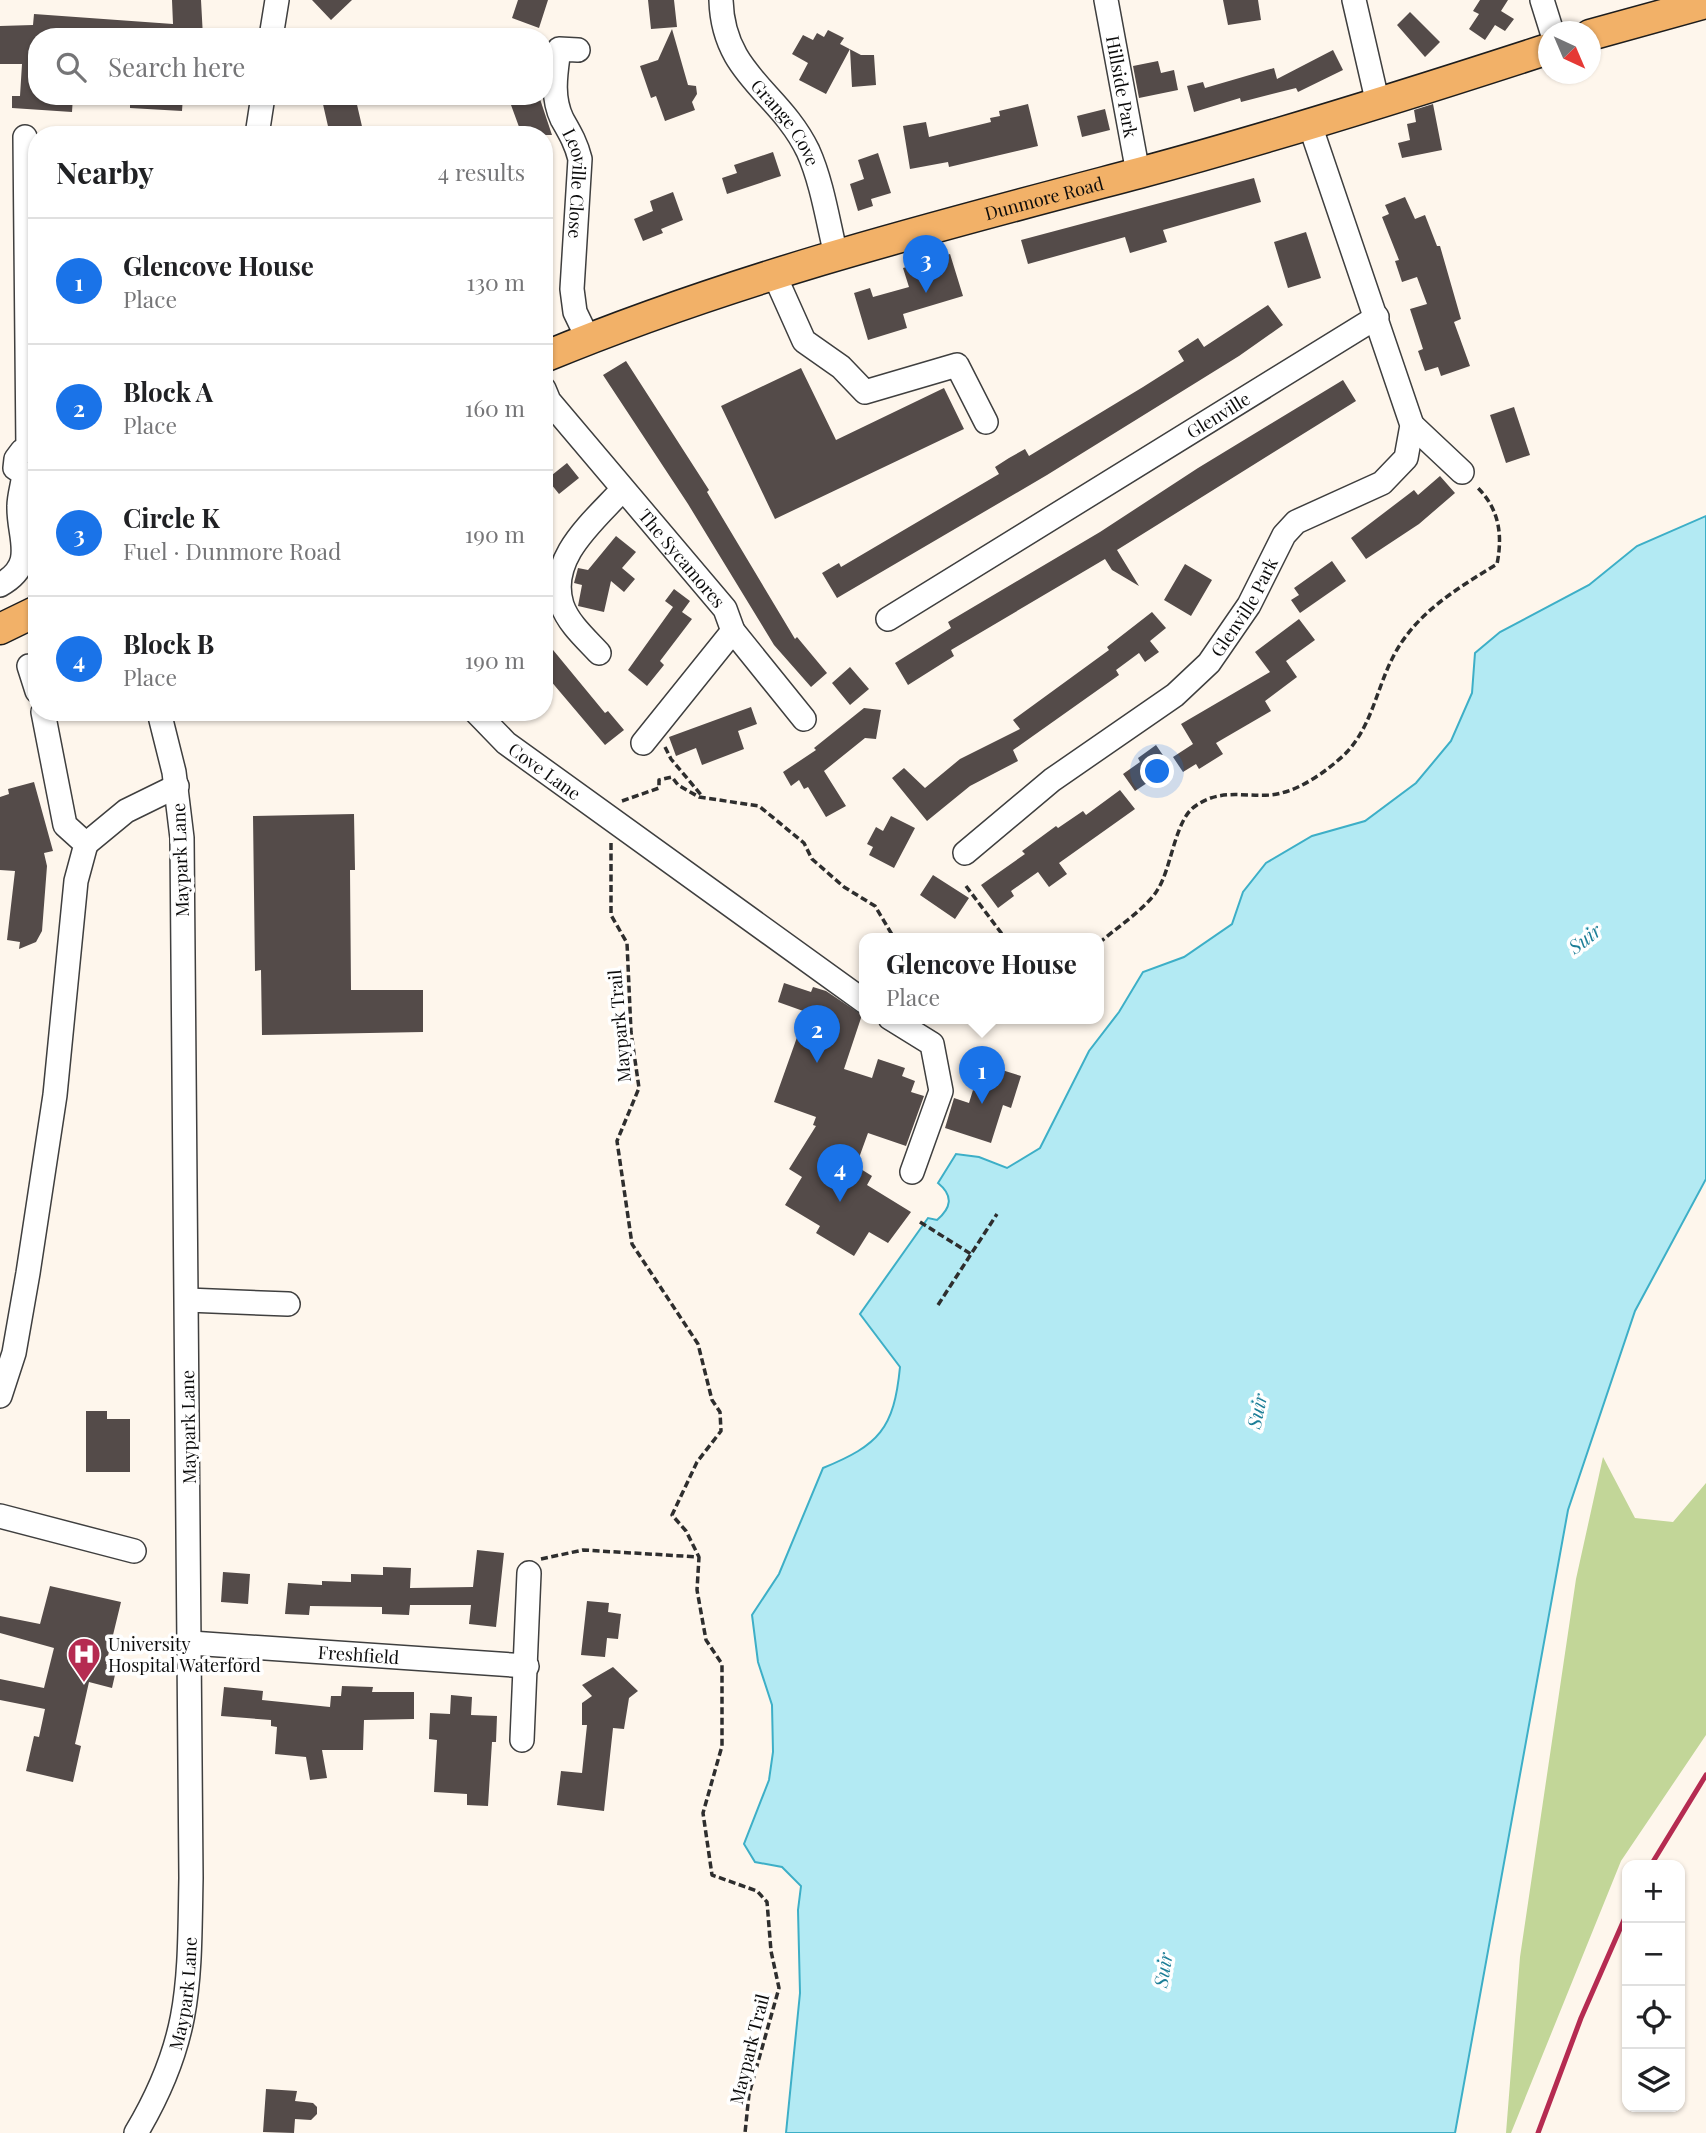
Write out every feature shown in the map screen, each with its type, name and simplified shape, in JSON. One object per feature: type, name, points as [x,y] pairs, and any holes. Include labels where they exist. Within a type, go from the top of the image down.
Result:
[{"type":"main road","points":[[1601,32],[1706,3]]},
{"type":"main road","name":"Dunmore Road","points":[[553,353],[774,274],[836,255],[1310,125],[1538,53]]},
{"type":"street","points":[[272,28],[277,0]]},
{"type":"street","name":"Grange Cove","points":[[721,0],[722,25],[734,56],[767,97],[786,115],[808,152],[836,255]]},
{"type":"street","name":"Hillside Park","points":[[1106,0],[1138,173]]},
{"type":"street","points":[[1354,0],[1378,104]]},
{"type":"street","points":[[1542,0],[1549,21]]},
{"type":"street","name":"Leoville Close","points":[[578,50],[559,48],[554,89],[561,117],[575,140],[580,159],[572,289],[575,312],[588,339]]},
{"type":"street","points":[[258,126],[262,105]]},
{"type":"street","points":[[1310,125],[1377,317]]},
{"type":"street","points":[[0,585],[18,569],[23,558],[9,504],[24,461],[25,137]]},
{"type":"street","points":[[774,274],[804,341],[841,367],[865,393],[957,365],[986,422]]},
{"type":"street","name":"Glenville Park","points":[[965,853],[1052,780],[1175,695],[1209,663],[1249,606],[1284,535],[1296,522],[1382,484],[1406,458],[1412,425],[1377,317]]},
{"type":"street","name":"Glenville","points":[[888,619],[1377,317]]},
{"type":"street","name":"The Sycamores","points":[[553,406],[725,609],[733,631],[804,719]]},
{"type":"street","points":[[1412,425],[1462,472]]},
{"type":"street","points":[[599,653],[577,629],[562,606],[553,563],[622,490]]},
{"type":"street","points":[[643,743],[733,631]]},
{"type":"street","points":[[45,721],[65,825],[86,844]]},
{"type":"street","name":"Maypark Lane","points":[[136,2133],[167,2075],[187,2001],[191,1878],[182,851],[177,786],[161,721]]},
{"type":"street","name":"Cove Lane","points":[[485,721],[506,743],[859,998]]},
{"type":"street","points":[[0,1396],[14,1353],[28,1273],[58,1071],[76,881],[86,844],[126,811],[177,786]]},
{"type":"street","points":[[900,1024],[932,1044],[941,1091],[912,1172]]},
{"type":"street","points":[[187,1300],[288,1304]]},
{"type":"street","points":[[0,1516],[134,1551]]},
{"type":"street","points":[[522,1740],[529,1573]]},
{"type":"street","name":"Freshfield","points":[[191,1643],[527,1666]]},
{"type":"path","points":[[1104,939],[1158,890],[1191,809],[1209,797],[1233,792],[1272,795],[1305,784],[1345,754],[1363,731],[1391,661],[1404,637],[1429,610],[1497,564],[1503,539],[1496,515],[1488,497],[1462,472]]},
{"type":"path","points":[[659,723],[671,759],[704,798]]},
{"type":"path","points":[[614,820],[622,800],[659,788],[659,780],[672,777],[678,785],[704,798],[759,806],[804,843],[812,859],[844,887],[875,906],[891,933]]},
{"type":"path","name":"Maypark Trail","points":[[614,820],[611,915],[627,943],[631,1032],[639,1087],[617,1141],[632,1244],[698,1344],[712,1400],[720,1412],[721,1431],[697,1462],[671,1515],[686,1531],[699,1557],[697,1590],[706,1640],[722,1664],[722,1746],[703,1813],[712,1875],[757,1891],[767,1902],[771,1951],[779,1988],[749,2094],[745,2133]]},
{"type":"path","points":[[966,886],[1001,933]]},
{"type":"path","points":[[938,1305],[997,1214]]},
{"type":"path","points":[[920,1222],[971,1254]]},
{"type":"path","points":[[529,1573],[526,1562],[583,1550],[699,1557]]},
{"type":"green space","points":[[1603,1457],[1635,1518],[1673,1522],[1706,1483],[1706,1735],[1621,1861],[1511,2133],[1506,2133],[1520,1957],[1576,1579]]},
{"type":"water","name":"Suir","points":[[1706,516],[1706,1179],[1635,1311],[1568,1510],[1455,2133],[786,2133],[800,1993],[798,1910],[801,1886],[782,1867],[755,1862],[744,1844],[769,1780],[773,1752],[772,1705],[758,1662],[752,1615],[779,1574],[823,1468],[858,1451],[880,1432],[888,1420],[900,1367],[860,1314],[928,1218],[937,1220],[948,1206],[947,1193],[938,1183],[956,1154],[979,1157],[1007,1168],[1040,1148],[1089,1051],[1119,1012],[1143,972],[1184,957],[1232,924],[1243,892],[1266,863],[1312,836],[1365,821],[1416,783],[1451,741],[1472,693],[1475,653],[1500,632],[1589,585],[1637,546]]},
{"type":"building","points":[[172,0],[201,0],[203,28],[28,28],[28,105],[72,105],[72,112],[12,108],[12,96],[20,96],[22,64],[0,64],[0,26],[33,25],[34,14],[173,24]]},
{"type":"building","points":[[312,0],[352,0],[331,20]]},
{"type":"building","points":[[518,0],[548,0],[539,28],[512,18]]},
{"type":"building","points":[[648,0],[674,0],[677,27],[651,29]]},
{"type":"building","points":[[1223,0],[1258,0],[1261,20],[1228,25]]},
{"type":"building","points":[[1480,0],[1508,0],[1501,11],[1514,19],[1505,31],[1495,25],[1485,40],[1469,29],[1479,14],[1473,11]]},
{"type":"building","points":[[1410,12],[1440,42],[1425,57],[1397,25]]},
{"type":"building","points":[[672,29],[688,85],[696,86],[697,94],[692,102],[695,110],[665,121],[656,96],[651,98],[640,66],[658,60]]},
{"type":"building","points":[[828,30],[844,38],[840,44],[850,49],[826,94],[799,80],[808,63],[792,54],[803,35],[813,40],[817,33],[824,37]]},
{"type":"building","points":[[850,49],[861,55],[874,55],[876,85],[852,87]]},
{"type":"building","points":[[1333,50],[1343,70],[1298,92],[1296,88],[1241,102],[1240,98],[1194,112],[1187,86],[1203,82],[1205,88],[1274,68],[1277,79]]},
{"type":"building","points":[[1158,61],[1161,73],[1174,70],[1178,90],[1139,98],[1133,66]]},
{"type":"building","points":[[1028,104],[1038,146],[949,167],[948,162],[910,169],[903,126],[926,122],[929,137],[991,122],[990,118],[1000,116],[999,111]]},
{"type":"building","points":[[1433,104],[1442,150],[1402,158],[1398,143],[1410,140],[1407,124],[1416,122],[1414,110]]},
{"type":"building","points":[[130,105],[182,105],[182,111],[130,108]]},
{"type":"building","points":[[323,105],[357,105],[362,126],[328,126]]},
{"type":"building","points":[[511,105],[542,105],[549,126],[519,126]]},
{"type":"building","points":[[1105,109],[1110,130],[1082,137],[1077,116]]},
{"type":"building","points":[[773,152],[781,176],[727,194],[722,178],[737,173],[734,165]]},
{"type":"building","points":[[878,153],[891,193],[871,199],[873,206],[858,211],[850,184],[864,179],[858,160]]},
{"type":"building","points":[[1254,178],[1261,202],[1163,230],[1167,242],[1130,253],[1125,237],[1028,264],[1021,240]]},
{"type":"building","points":[[673,192],[683,220],[661,229],[663,233],[643,241],[634,219],[653,211],[650,201]]},
{"type":"building","points":[[1405,197],[1415,219],[1425,215],[1437,246],[1440,246],[1461,319],[1454,322],[1470,366],[1441,376],[1438,367],[1425,371],[1418,351],[1423,349],[1410,309],[1427,304],[1417,277],[1402,282],[1395,261],[1399,260],[1382,217],[1389,214],[1385,205]]},
{"type":"building","points":[[1306,232],[1321,278],[1288,288],[1274,242]]},
{"type":"building","points":[[950,254],[963,296],[903,314],[907,328],[868,340],[854,293],[870,288],[873,297],[909,287],[903,268]]},
{"type":"building","points":[[1268,305],[1283,325],[1239,356],[1047,475],[837,598],[822,573],[839,563],[841,567],[999,474],[995,467],[1009,458],[1025,449],[1029,456],[1143,387],[1184,361],[1178,351],[1198,338],[1204,347]]},
{"type":"building","points":[[626,361],[709,490],[707,492],[795,639],[797,637],[827,673],[811,687],[774,645],[688,504],[603,375]]},
{"type":"building","points":[[801,368],[836,440],[944,388],[964,429],[775,519],[721,406]]},
{"type":"building","points":[[1343,380],[1356,401],[1117,550],[1139,586],[1112,570],[1105,559],[951,650],[954,656],[908,685],[895,663],[951,628],[948,622],[1100,532],[1198,468]]},
{"type":"building","points":[[1514,407],[1530,455],[1506,463],[1490,415]]},
{"type":"building","points":[[567,463],[579,478],[559,494],[553,486],[553,474]]},
{"type":"building","points":[[1440,476],[1455,493],[1419,524],[1366,559],[1351,538],[1414,490],[1418,495]]},
{"type":"building","points":[[616,536],[636,552],[622,568],[635,579],[624,592],[611,581],[604,612],[578,606],[582,585],[574,583],[578,568],[588,570]]},
{"type":"building","points":[[1332,561],[1346,581],[1300,613],[1291,600],[1299,595],[1294,588]]},
{"type":"building","points":[[1185,564],[1212,580],[1191,616],[1164,600]]},
{"type":"building","points":[[674,589],[690,601],[682,612],[692,619],[660,661],[664,665],[647,686],[628,670],[673,607],[665,601]]},
{"type":"building","points":[[1152,612],[1166,628],[1150,641],[1159,652],[1145,662],[1139,653],[1116,670],[1119,675],[1013,750],[1018,761],[970,786],[927,821],[892,778],[904,768],[925,788],[960,759],[1020,729],[1013,720],[1109,650],[1107,647]]},
{"type":"building","points":[[1299,619],[1315,640],[1286,661],[1297,677],[1265,701],[1271,711],[1216,743],[1223,754],[1199,769],[1196,764],[1183,772],[1173,757],[1193,744],[1181,724],[1270,672],[1255,652]]},
{"type":"building","points":[[553,650],[605,713],[608,711],[624,730],[605,745],[553,684]]},
{"type":"building","points":[[850,667],[869,689],[850,705],[832,683]]},
{"type":"building","points":[[751,707],[757,724],[738,731],[744,749],[702,765],[696,748],[676,756],[669,737]]},
{"type":"building","points":[[864,708],[881,710],[876,739],[865,738],[824,771],[846,806],[826,817],[808,787],[804,789],[799,780],[791,786],[783,772],[816,750],[814,748]]},
{"type":"building","points":[[1156,745],[1171,767],[1135,791],[1123,774],[1140,762],[1138,758]]},
{"type":"building","points":[[34,782],[53,851],[44,853],[47,866],[42,931],[36,942],[19,949],[20,942],[7,940],[15,871],[0,870],[0,797],[9,794],[8,789]]},
{"type":"building","points":[[1120,790],[1135,809],[1059,863],[1067,874],[1049,887],[1038,872],[1011,891],[1014,896],[998,908],[981,885],[1025,854],[1022,851],[1056,826],[1058,828],[1083,811],[1086,815]]},
{"type":"building","points":[[354,814],[355,870],[350,870],[351,990],[423,990],[423,1032],[262,1035],[261,970],[255,971],[253,816]]},
{"type":"building","points":[[891,816],[915,828],[894,868],[869,855],[873,847],[867,844],[876,827],[883,831]]},
{"type":"building","points":[[933,875],[969,898],[955,919],[920,895]]},
{"type":"building","points":[[784,983],[811,992],[813,987],[826,991],[859,1013],[859,1024],[844,1069],[872,1078],[878,1059],[905,1068],[902,1076],[915,1081],[911,1092],[924,1096],[906,1146],[868,1133],[856,1166],[872,1176],[867,1185],[911,1212],[888,1243],[869,1232],[854,1256],[816,1233],[820,1226],[785,1205],[802,1177],[789,1169],[816,1126],[813,1125],[816,1117],[774,1102],[806,1012],[778,1002]]},
{"type":"building","points":[[989,1066],[1021,1076],[1011,1108],[1003,1105],[991,1143],[945,1128],[954,1098],[969,1103],[973,1090],[980,1092]]},
{"type":"building","points":[[86,1411],[107,1411],[107,1419],[130,1419],[130,1472],[86,1472]]},
{"type":"building","points":[[477,1550],[504,1553],[496,1627],[469,1624],[471,1605],[410,1605],[409,1615],[382,1614],[382,1607],[310,1606],[309,1615],[285,1614],[288,1583],[322,1585],[322,1581],[351,1582],[351,1574],[383,1575],[383,1567],[411,1568],[410,1588],[473,1587]]},
{"type":"building","points":[[223,1572],[250,1574],[248,1604],[221,1602]]},
{"type":"building","points":[[50,1586],[121,1602],[106,1664],[117,1666],[112,1688],[89,1682],[75,1744],[81,1746],[73,1782],[26,1771],[34,1736],[39,1737],[45,1709],[0,1700],[0,1679],[44,1688],[54,1648],[0,1633],[0,1616],[40,1624]]},
{"type":"building","points":[[587,1601],[609,1603],[608,1612],[621,1614],[618,1639],[607,1638],[605,1657],[581,1655]]},
{"type":"building","points":[[613,1667],[638,1691],[629,1698],[624,1729],[613,1728],[604,1811],[557,1805],[561,1771],[582,1773],[587,1725],[582,1725],[582,1703],[592,1696],[582,1685]]},
{"type":"building","points":[[342,1686],[373,1687],[372,1692],[414,1692],[414,1719],[364,1720],[363,1750],[322,1750],[327,1778],[310,1780],[306,1757],[275,1754],[277,1727],[271,1726],[271,1720],[221,1716],[224,1687],[263,1691],[262,1700],[330,1707],[331,1696],[341,1696]]},
{"type":"building","points":[[451,1695],[472,1697],[471,1715],[497,1716],[496,1742],[492,1742],[488,1806],[467,1805],[467,1794],[434,1792],[437,1740],[429,1739],[430,1713],[450,1714]]},
{"type":"building","points":[[266,2089],[297,2091],[295,2101],[313,2103],[317,2107],[317,2114],[311,2120],[295,2119],[294,2133],[263,2132]]},
{"type":"railway","points":[[1654,1860],[1706,1775]]},
{"type":"railway","points":[[1538,2133],[1581,2018],[1623,1923]]},
{"type":"place","name":"Circle K","points":[[926,293]]},
{"type":"place","name":"Block A","points":[[817,1063]]},
{"type":"place","name":"Glencove House","points":[[982,1104]]},
{"type":"place","name":"Block B","points":[[840,1202]]},
{"type":"place","name":"University Hospital Waterford","points":[[84,1684]]}]
